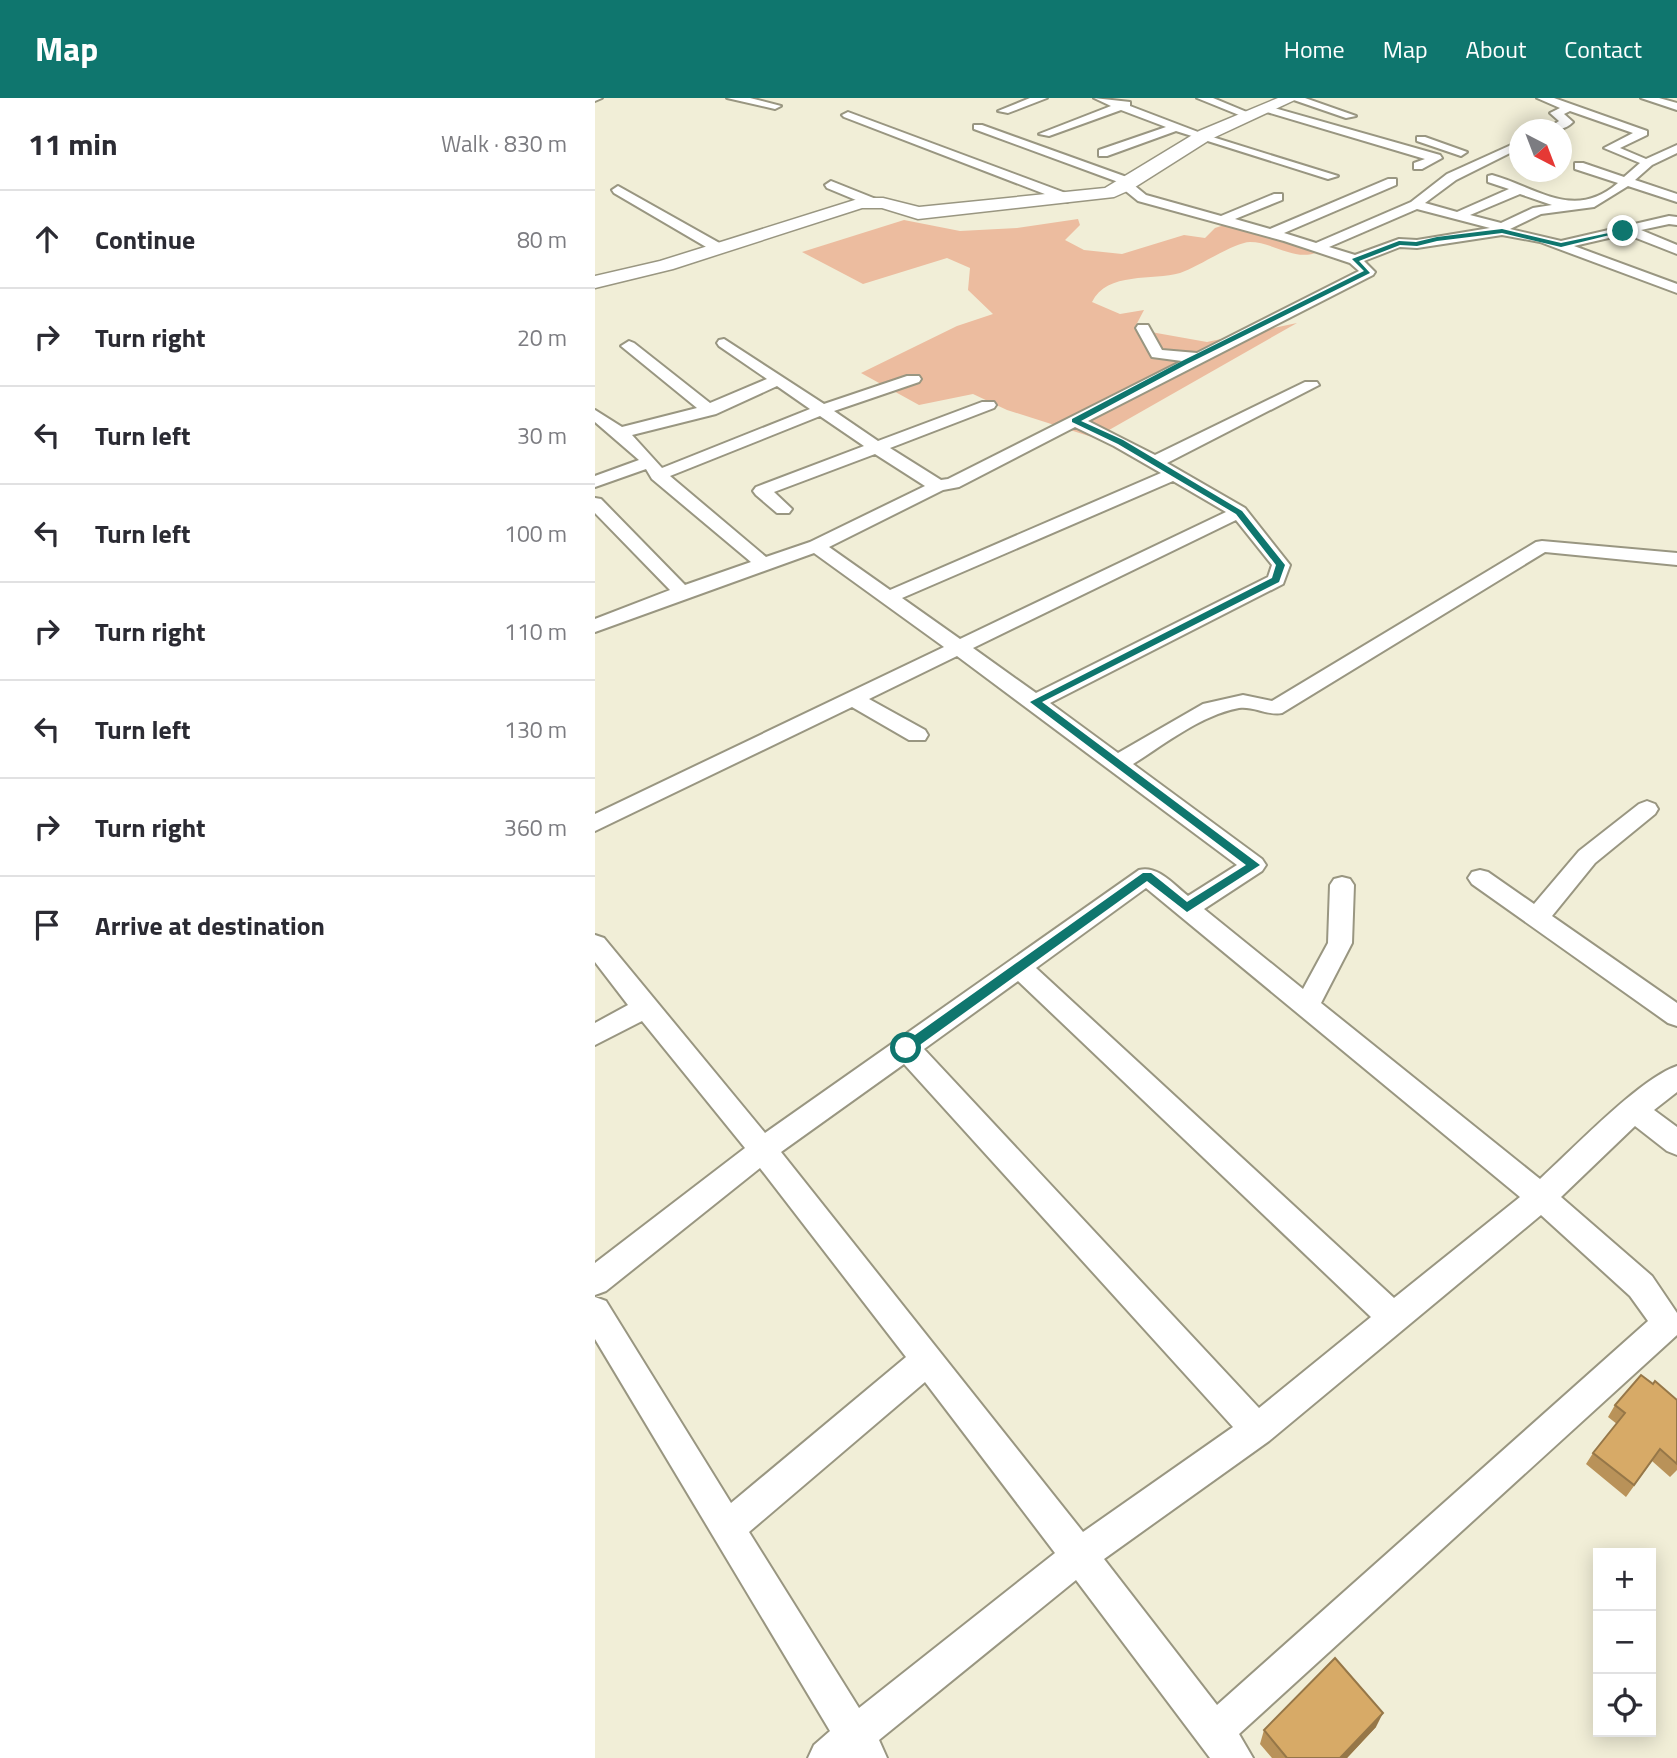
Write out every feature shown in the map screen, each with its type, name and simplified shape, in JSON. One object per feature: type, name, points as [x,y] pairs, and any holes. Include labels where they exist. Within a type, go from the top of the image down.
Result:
[{"type":"main road","points":[[595,282],[872,202],[918,213],[1108,193],[1129,184],[1202,137],[1292,98]]},
{"type":"street","points":[[733,98],[775,106]]},
{"type":"street","points":[[1004,111],[1041,98]]},
{"type":"street","points":[[1100,98],[1202,137],[1332,176]]},
{"type":"street","points":[[1045,134],[1147,98]]},
{"type":"street","points":[[1203,98],[1256,112],[1305,120],[1436,158],[1418,166]]},
{"type":"street","points":[[1292,98],[1358,119]]},
{"type":"street","points":[[1543,98],[1643,133],[1610,148],[1640,159]]},
{"type":"street","points":[[1563,119],[1556,113],[1587,98]]},
{"type":"street","points":[[1647,98],[1677,107]]},
{"type":"street","points":[[1305,120],[1333,111]]},
{"type":"street","points":[[848,116],[1067,198]]},
{"type":"street","points":[[978,127],[1129,184],[1142,198]]},
{"type":"street","points":[[1103,153],[1177,127]]},
{"type":"street","points":[[946,152],[1001,135]]},
{"type":"street","points":[[1409,135],[1461,152]]},
{"type":"street","points":[[1317,247],[1416,205],[1426,194],[1480,161],[1509,149]]},
{"type":"street","points":[[1355,260],[1399,243],[1417,244],[1496,230],[1538,211],[1577,208],[1618,190],[1649,162],[1677,149]]},
{"type":"street","points":[[1392,156],[1408,150]]},
{"type":"street","points":[[1480,161],[1503,169]]},
{"type":"street","points":[[1579,166],[1677,198]]},
{"type":"street","points":[[1492,179],[1600,215]]},
{"type":"street","points":[[1272,233],[1391,182]]},
{"type":"street","points":[[831,185],[872,202]]},
{"type":"street","points":[[1460,215],[1520,189]]},
{"type":"street","points":[[618,190],[717,248]]},
{"type":"street","points":[[595,626],[682,592],[816,546],[939,486],[953,482],[1368,272],[1355,260],[1272,233],[1142,198],[1108,193]]},
{"type":"street","points":[[1224,219],[1278,197]]},
{"type":"street","points":[[1416,205],[1460,215],[1496,230],[1561,245],[1677,289]]},
{"type":"street","points":[[1561,245],[1669,220],[1677,221]]},
{"type":"street","points":[[1628,230],[1677,250]]},
{"type":"street","points":[[1643,276],[1677,259]]},
{"type":"street","points":[[1143,328],[1157,354],[1195,358]]},
{"type":"street","points":[[724,343],[876,447],[939,486]]},
{"type":"street","points":[[629,346],[710,411]]},
{"type":"street","points":[[595,482],[654,469],[913,379]]},
{"type":"street","points":[[620,432],[661,427],[710,411],[778,380]]},
{"type":"street","points":[[1155,463],[1311,385]]},
{"type":"street","points":[[783,509],[762,491],[988,405]]},
{"type":"street","points":[[595,415],[620,432],[654,469],[765,565]]},
{"type":"street","points":[[1035,702],[1276,580],[1280,565],[1239,512],[1120,442],[1075,421]]},
{"type":"street","points":[[887,598],[1174,474]]},
{"type":"street","points":[[595,503],[682,592]]},
{"type":"street","points":[[595,823],[1239,512]]},
{"type":"street","points":[[816,546],[1035,702],[1254,865],[1187,908]]},
{"type":"street","points":[[1117,764],[1210,709],[1243,701],[1275,708],[1542,546],[1677,559]]},
{"type":"street","points":[[852,698],[917,735]]},
{"type":"street","points":[[1536,918],[1587,857],[1647,808]]},
{"type":"street","points":[[595,1281],[763,1150],[1147,876],[1541,1197],[1641,1286],[1667,1324],[1214,1732]]},
{"type":"street","points":[[1480,878],[1677,1016]]},
{"type":"street","points":[[1307,1006],[1340,943],[1342,885]]},
{"type":"street","points":[[595,944],[644,1008],[763,1150],[1080,1555],[1234,1758]]},
{"type":"street","points":[[1019,967],[1394,1318]]},
{"type":"street","points":[[595,1035],[644,1008]]},
{"type":"street","points":[[906,1048],[1257,1430]]},
{"type":"street","points":[[827,1758],[861,1747],[1080,1555],[1257,1430],[1541,1197],[1634,1110],[1677,1077]]},
{"type":"street","points":[[1634,1110],[1677,1143]]},
{"type":"street","points":[[595,1311],[861,1747]]},
{"type":"street","points":[[728,1528],[927,1360]]},
{"type":"shaded area","points":[[1078,219],[1080,225],[1065,240],[1084,250],[1122,254],[1184,235],[1205,238],[1215,228],[1227,224],[1318,252],[1301,255],[1259,243],[1243,243],[1180,273],[1119,281],[1099,292],[1092,302],[1120,314],[1144,310],[1134,329],[1207,342],[1297,323],[1095,438],[1007,410],[973,394],[919,405],[861,373],[957,326],[993,314],[968,290],[970,268],[947,258],[863,284],[802,252],[904,220],[960,231],[1017,228]]},
{"type":"building","points":[[1641,1375],[1653,1384],[1655,1381],[1677,1400],[1677,1464],[1660,1449],[1634,1485],[1593,1453],[1625,1413],[1615,1405]]},
{"type":"building","points":[[1335,1658],[1383,1713],[1340,1758],[1287,1758],[1264,1730]]},
{"type":"route","points":[[906,1048],[1147,876],[1187,908],[1254,865],[1035,702],[1276,580],[1280,565],[1239,512],[1120,442],[1075,421],[1184,363],[1368,272],[1355,260],[1378,250],[1399,243],[1417,244],[1502,231],[1561,245],[1623,231]]}]
